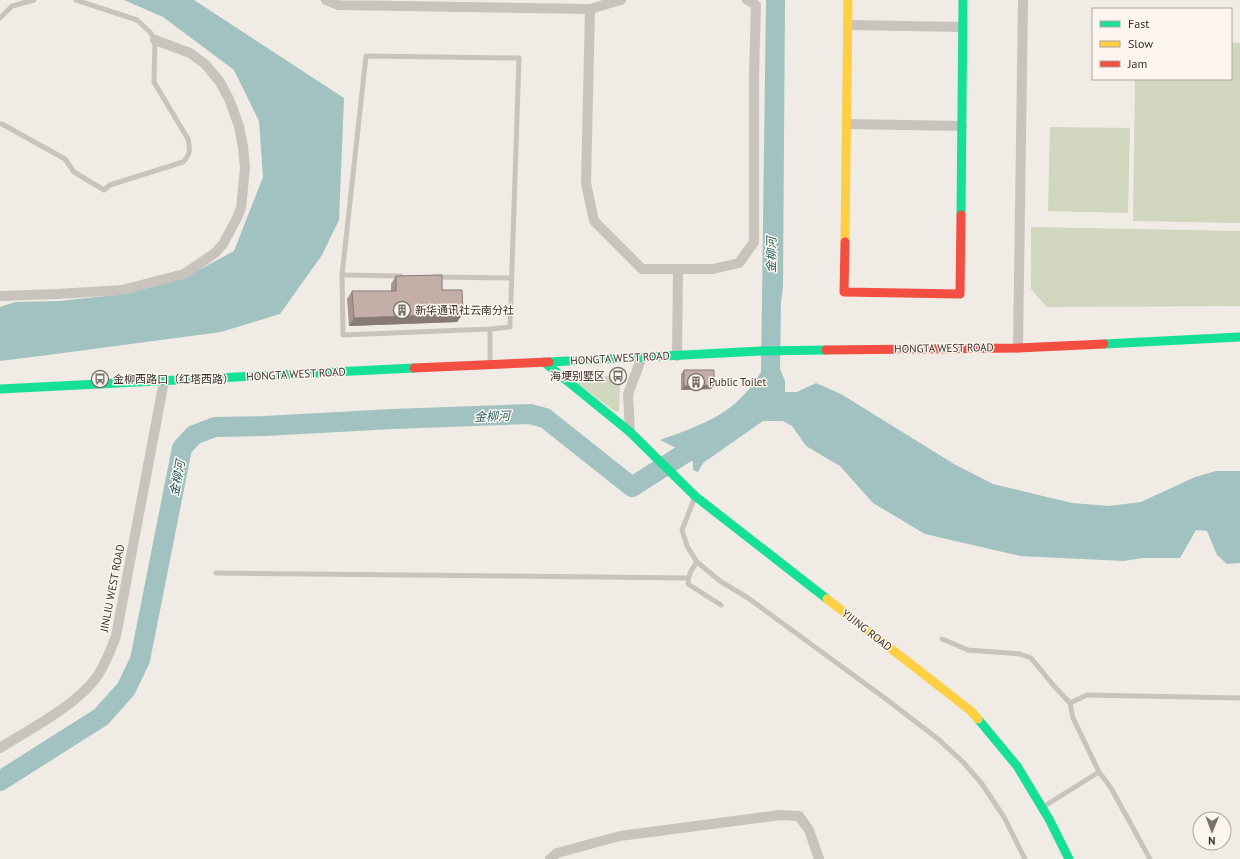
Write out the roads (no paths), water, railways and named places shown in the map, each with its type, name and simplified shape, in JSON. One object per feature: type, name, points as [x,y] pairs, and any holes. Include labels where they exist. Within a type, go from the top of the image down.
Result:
[{"type":"street","points":[[326,0],[338,4],[550,4],[590,9],[621,0]]},
{"type":"street","points":[[590,9],[586,182],[594,221],[642,269],[713,269],[739,263],[754,242],[754,81],[756,5],[747,0]]},
{"type":"street","points":[[848,0],[844,292],[960,294],[963,0]]},
{"type":"street","points":[[1018,348],[1023,0]]},
{"type":"street","points":[[848,24],[963,27]]},
{"type":"street","points":[[0,296],[122,290],[184,274],[215,254],[223,244],[241,208],[245,168],[243,147],[229,99],[220,82],[206,64],[190,53],[155,40]]},
{"type":"street","points":[[847,124],[962,126]]},
{"type":"street","points":[[677,356],[678,269]]},
{"type":"street","name":"HONGTA WEST ROAD","points":[[0,389],[761,351],[1018,348],[1240,337]]},
{"type":"street","points":[[630,432],[628,394],[642,357]]},
{"type":"street","name":"YIJING ROAD","points":[[544,362],[630,432],[695,496],[971,711],[1017,766],[1049,819],[1069,859]]},
{"type":"street","name":"JINLIU WEST ROAD","points":[[0,748],[57,712],[83,692],[98,676],[107,659],[116,636],[164,381]]},
{"type":"street","points":[[550,859],[557,853],[620,836],[780,815],[800,816],[809,830],[819,859]]},
{"type":"lane","points":[[0,18],[12,6],[34,0]]},
{"type":"lane","points":[[2,124],[64,159],[74,172],[104,190],[110,186],[183,162],[188,157],[190,148],[188,139],[154,82],[155,40],[150,32],[137,20],[76,0]]},
{"type":"lane","points":[[366,56],[519,58],[512,278],[510,327],[343,335],[342,275],[366,56]]},
{"type":"lane","points":[[342,275],[404,276]]},
{"type":"lane","points":[[427,277],[512,278]]},
{"type":"lane","points":[[490,329],[490,365]]},
{"type":"lane","points":[[695,496],[682,530],[687,546],[697,562],[886,699],[938,739],[964,763],[982,784],[1004,817],[1025,859]]},
{"type":"lane","points":[[697,562],[690,572],[688,584],[721,605]]},
{"type":"lane","points":[[216,573],[688,578]]},
{"type":"lane","points":[[942,639],[968,650],[1020,654],[1031,658],[1070,703],[1073,718],[1099,772],[1111,788],[1150,859]]},
{"type":"lane","points":[[1070,703],[1087,695],[1240,698]]},
{"type":"lane","points":[[1042,807],[1099,772]]},
{"type":"water","points":[[124,0],[194,0],[344,98],[339,220],[322,255],[280,314],[221,332],[0,361],[0,307],[15,302],[59,301],[125,294],[184,278],[234,251],[263,177],[259,121],[234,70],[163,17]]},
{"type":"water","points":[[766,0],[785,0],[783,287],[781,302],[780,369],[785,381],[785,392],[797,392],[816,383],[841,394],[954,464],[993,484],[1072,503],[1109,506],[1141,502],[1195,477],[1216,471],[1240,471],[1240,563],[1227,564],[1217,555],[1207,531],[1196,530],[1180,558],[1143,558],[1124,561],[1020,556],[925,534],[873,503],[840,466],[806,446],[792,426],[783,421],[763,421],[703,463],[698,472],[693,470],[693,462],[678,449],[660,440],[705,423],[730,408],[741,398],[761,372]]},
{"type":"waterway","name":"金柳河","points":[[0,781],[101,717],[126,689],[140,660],[182,448],[194,435],[215,427],[530,414],[545,418],[632,487],[707,439]]},
{"type":"place","name":"新华通讯社云南分社","points":[[402,310]]},
{"type":"place","name":"海埂别墅区","points":[[618,376]]},
{"type":"place","name":"金柳西路口（红塔西路）","points":[[100,379]]},
{"type":"place","name":"Public Toilet","points":[[696,382]]}]
